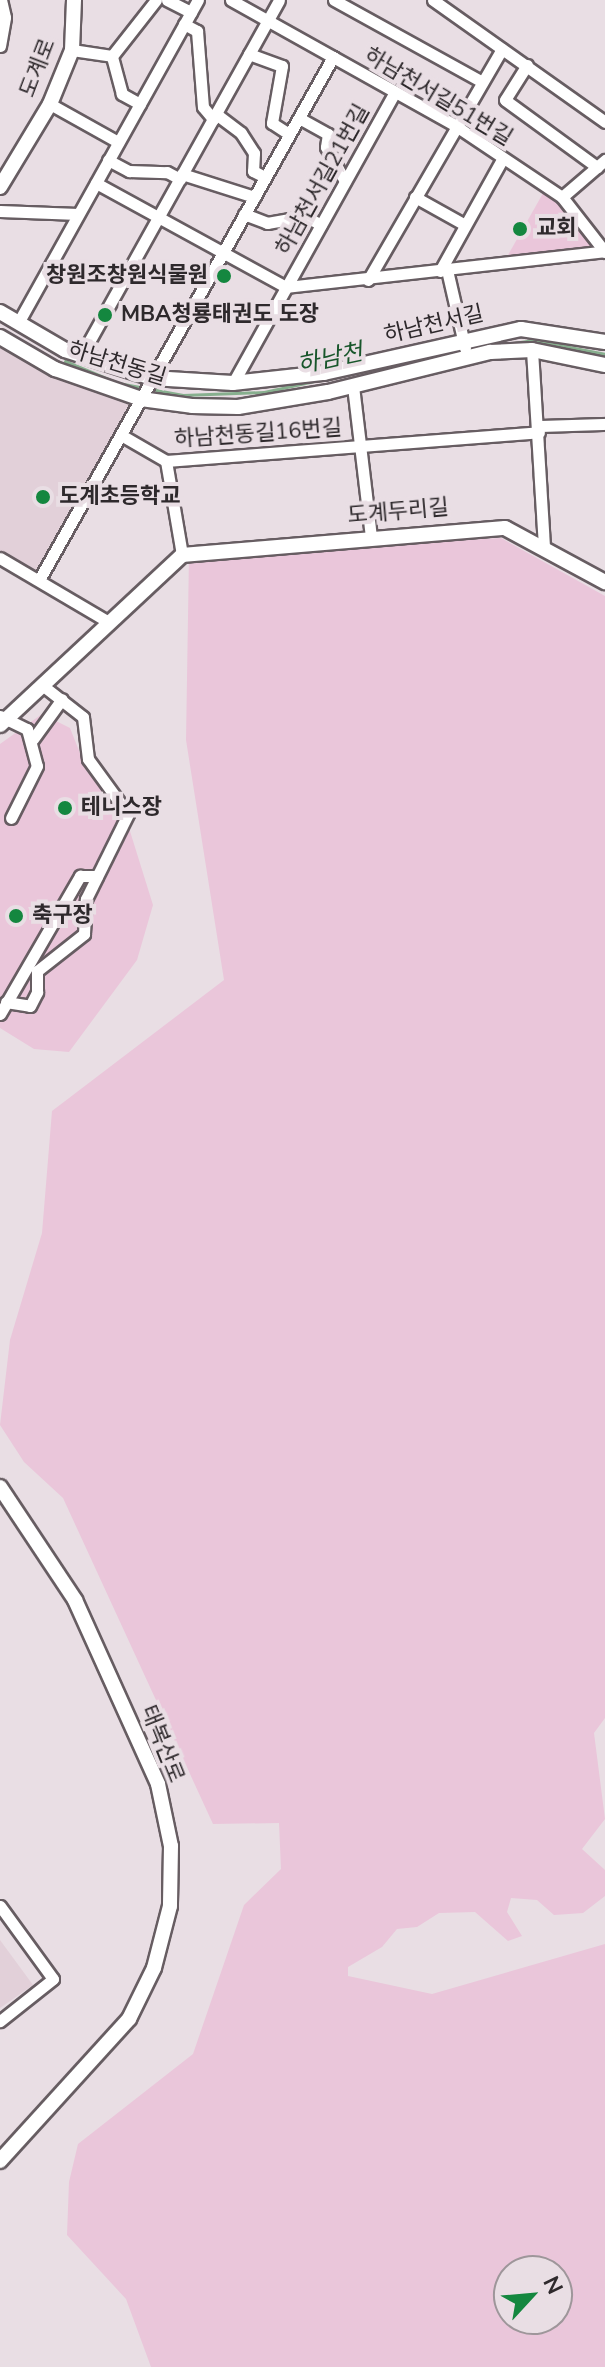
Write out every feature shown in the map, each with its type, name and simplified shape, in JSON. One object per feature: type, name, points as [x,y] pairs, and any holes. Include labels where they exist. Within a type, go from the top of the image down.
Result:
[{"type":"street","name":"도계로","points":[[0,187],[4,169],[50,104],[72,50],[74,0]]},
{"type":"street","points":[[112,56],[156,0]]},
{"type":"street","points":[[167,0],[191,12]]},
{"type":"street","points":[[18,323],[198,0]]},
{"type":"street","name":"하남천서길51번길","points":[[231,0],[456,126],[562,197],[605,252]]},
{"type":"street","points":[[81,356],[279,0]]},
{"type":"street","points":[[334,0],[481,81]]},
{"type":"street","points":[[433,0],[605,122]]},
{"type":"street","points":[[0,46],[4,1]]},
{"type":"street","points":[[184,24],[197,31],[203,107],[241,133],[254,153],[253,171],[265,177]]},
{"type":"street","points":[[368,280],[502,49]]},
{"type":"street","points":[[72,50],[112,56]]},
{"type":"street","points":[[249,54],[282,66],[272,123],[289,134]]},
{"type":"street","points":[[112,56],[122,94],[140,104]]},
{"type":"street","points":[[39,580],[333,57]]},
{"type":"street","points":[[527,65],[505,100],[601,164],[562,197]]},
{"type":"street","name":"하남천서길21번길","points":[[233,383],[395,92]]},
{"type":"street","points":[[50,104],[118,142]]},
{"type":"street","points":[[299,118],[328,134],[326,147],[345,181]]},
{"type":"street","points":[[466,350],[444,271],[465,225],[503,158]]},
{"type":"street","points":[[108,160],[129,171],[167,172],[254,197]]},
{"type":"street","points":[[96,183],[286,287]]},
{"type":"street","points":[[415,197],[465,225]]},
{"type":"street","points":[[0,211],[78,214]]},
{"type":"street","points":[[244,214],[267,223],[305,216],[321,225]]},
{"type":"street","name":"하남천서길21번길","points":[[286,287],[605,252]]},
{"type":"street","name":"하남천서길","points":[[0,312],[65,350],[151,380],[233,383],[324,373],[466,350],[521,329],[605,342]]},
{"type":"street","name":"하남천동길","points":[[0,337],[55,369],[142,397],[238,407],[353,386],[466,350],[532,350],[605,365]]},
{"type":"street","points":[[55,369],[65,350]]},
{"type":"street","points":[[532,350],[544,546]]},
{"type":"street","points":[[353,386],[371,537]]},
{"type":"street","name":"하남천동길16번길","points":[[121,435],[166,461],[605,424]]},
{"type":"street","points":[[11,818],[37,766],[33,739],[27,729],[2,720],[182,555],[166,461]]},
{"type":"street","name":"도계두리길","points":[[182,555],[505,528],[544,546],[605,582]]},
{"type":"street","points":[[0,558],[107,621]]},
{"type":"street","points":[[6,1002],[30,1006],[37,992],[37,971],[84,934],[86,899],[128,814],[88,759],[83,717],[42,685]]},
{"type":"street","points":[[33,739],[62,699]]},
{"type":"street","points":[[0,1014],[80,876],[97,876]]},
{"type":"street","name":"태복산로","points":[[0,1487],[75,1600],[158,1784],[171,1846],[170,1906],[154,1968],[129,2019],[0,2161]]},
{"type":"street","points":[[0,1906],[53,1979],[0,2021]]},
{"type":"shaded area","points":[[546,188],[562,198],[603,250],[504,262]]},
{"type":"shaded area","name":"도계초등학교","points":[[0,337],[141,399],[39,580],[0,560]]},
{"type":"shaded area","points":[[501,538],[605,596],[605,1718],[594,1733],[605,1819],[582,1849],[605,1870],[605,1896],[583,1913],[554,1915],[537,1900],[511,1898],[507,1912],[522,1936],[508,1941],[475,1912],[439,1913],[417,1927],[397,1929],[382,1947],[348,1967],[348,1976],[432,1994],[605,1944],[605,2367],[151,2367],[126,2299],[67,2235],[69,2182],[78,2144],[193,2054],[244,1905],[281,1869],[279,1823],[213,1824],[63,1498],[24,1462],[0,1425],[10,1340],[42,1233],[52,1111],[224,980],[186,740],[189,555]]},
{"type":"shaded area","points":[[42,714],[70,728],[87,771],[129,828],[153,905],[137,960],[69,1052],[34,1049],[0,1028],[0,744]]},
{"type":"shaded area","points":[[0,1940],[33,1985],[0,2008]]},
{"type":"waterway","name":"하남천","points":[[448,353],[533,340],[605,354]]},
{"type":"waterway","name":"하남천","points":[[65,361],[118,383],[183,395],[264,392],[319,380]]},
{"type":"place","name":"교회","points":[[520,229]]},
{"type":"place","name":"창원조창원식물원","points":[[224,276]]},
{"type":"place","name":"MBA청룡태권도 도장","points":[[105,315]]},
{"type":"place","name":"도계초등학교","points":[[43,497]]},
{"type":"place","name":"테니스장","points":[[65,808]]},
{"type":"place","name":"축구장","points":[[16,916]]}]
